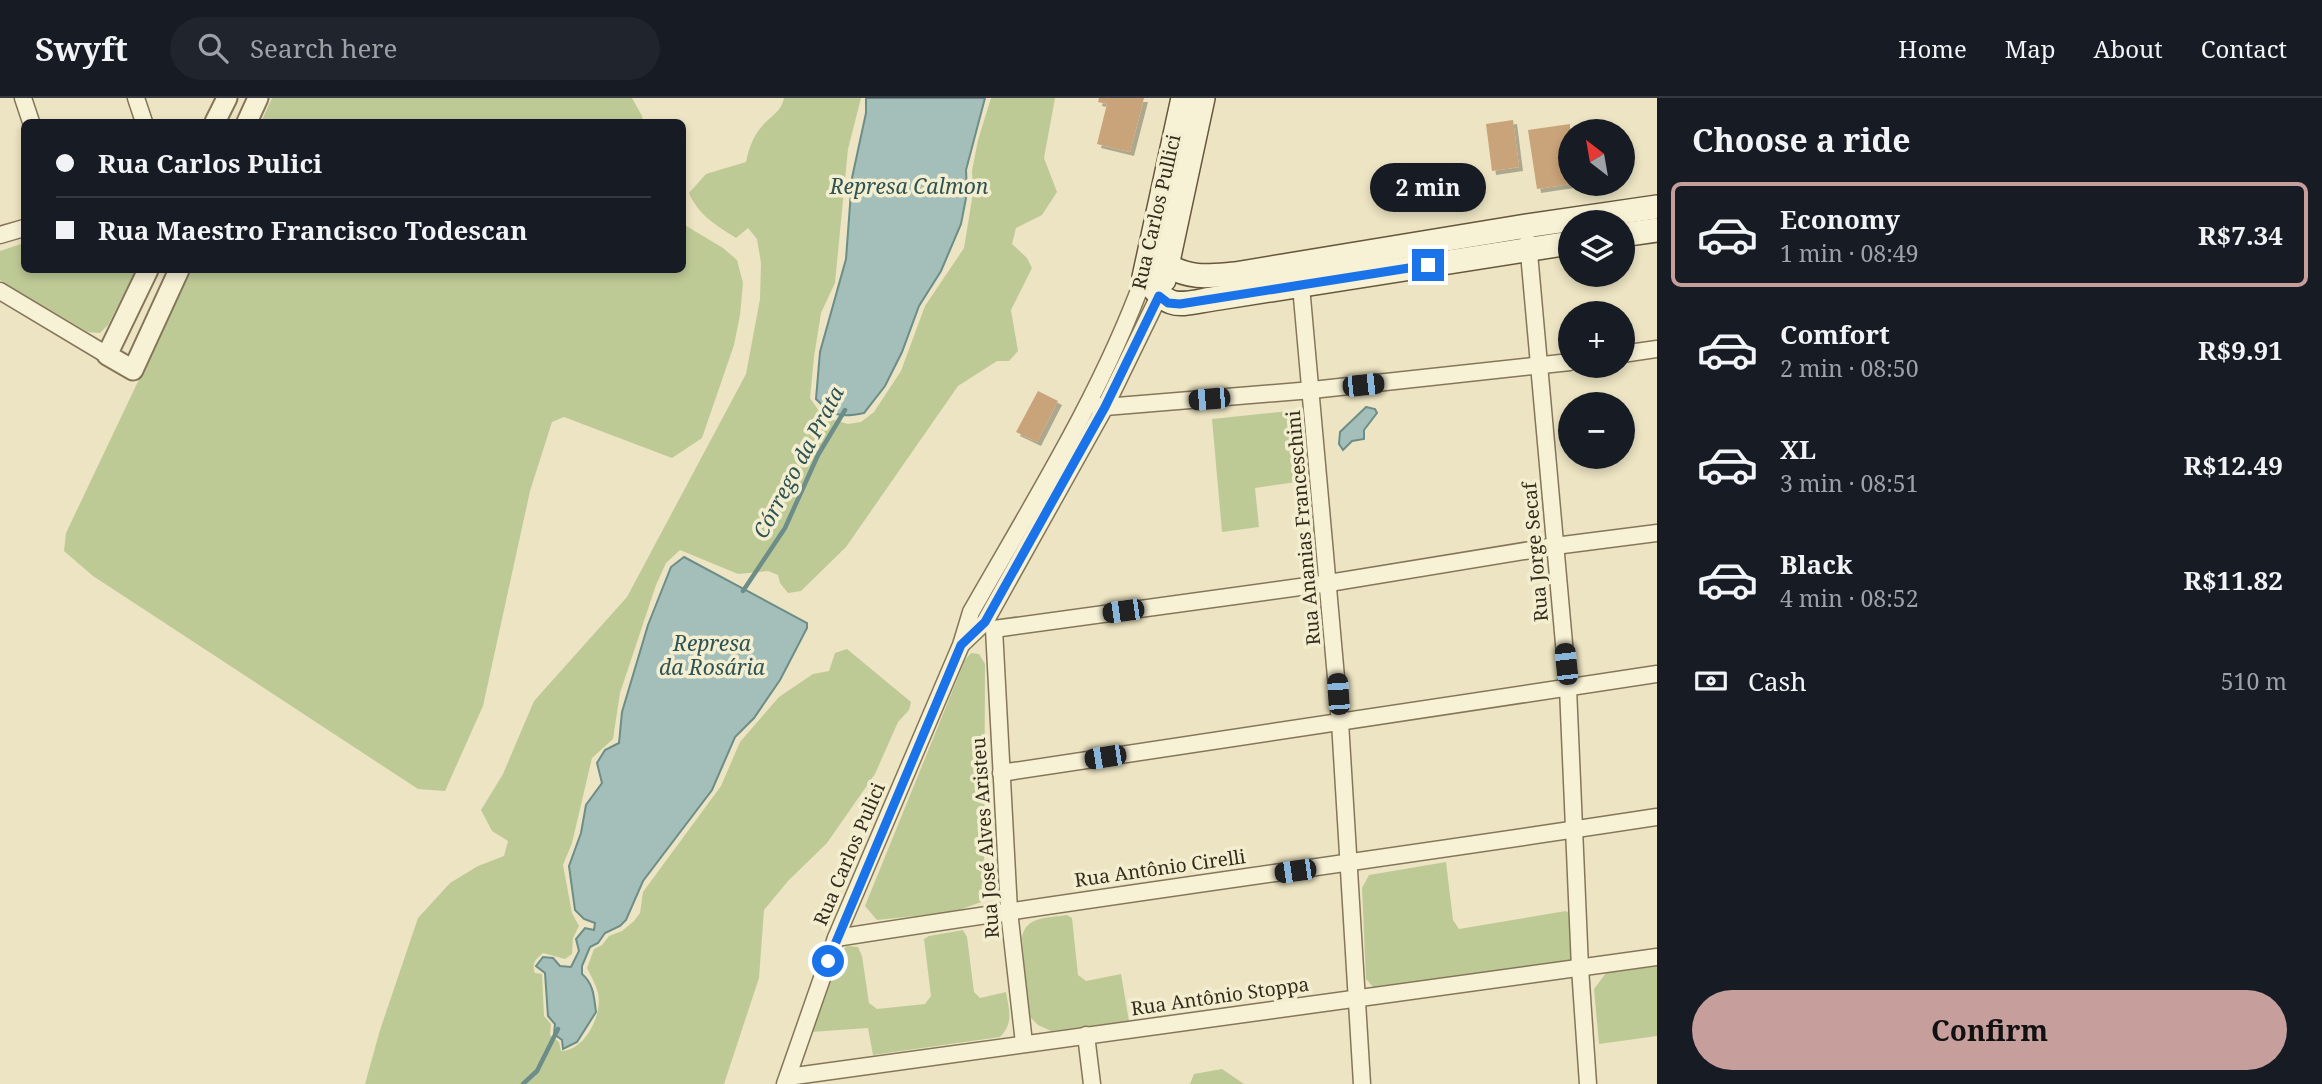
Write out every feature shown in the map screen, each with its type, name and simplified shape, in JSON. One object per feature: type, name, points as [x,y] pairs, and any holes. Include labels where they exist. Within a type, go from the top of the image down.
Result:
[{"type":"main road","name":"Rua Carlos Pullici","points":[[1144,276],[1182,98]]},
{"type":"main road","name":"Rua Carlos Pullici","points":[[1159,296],[1168,266],[1203,98]]},
{"type":"main road","points":[[1144,276],[1159,296],[1168,303],[1180,304],[1300,273],[1526,226],[1657,207]]},
{"type":"main road","points":[[1635,233],[1657,230]]},
{"type":"main road","points":[[1168,266],[1182,274],[1202,277],[1300,273],[1558,245]]},
{"type":"street","points":[[23,98],[30,119]]},
{"type":"street","points":[[136,98],[143,119]]},
{"type":"street","points":[[216,119],[227,98]]},
{"type":"street","points":[[248,119],[258,98]]},
{"type":"street","name":"Rua Jorge Secaf","points":[[1526,226],[1568,688],[1580,968],[1588,1084]]},
{"type":"street","points":[[0,235],[21,229]]},
{"type":"street","points":[[107,355],[147,273]]},
{"type":"street","points":[[0,291],[133,370],[178,273]]},
{"type":"street","name":"Rua Ananias Franceschini","points":[[1300,273],[1340,722],[1362,1084]]},
{"type":"street","name":"Rua Carlos Pullici","points":[[961,645],[971,612],[1088,404],[1126,324],[1144,276]]},
{"type":"street","name":"Rua Carlos Pullici","points":[[961,645],[989,626],[1105,407],[1159,296]]},
{"type":"street","points":[[1635,352],[1657,349]]},
{"type":"street","points":[[1088,404],[1105,407],[1312,390],[1558,364]]},
{"type":"street","points":[[971,612],[989,626],[1329,583],[1555,546],[1657,533]]},
{"type":"street","name":"Rua José Alves Aristeu","points":[[989,626],[1009,911],[1024,1043]]},
{"type":"street","name":"Rua Carlos Pulici","points":[[786,1081],[836,938],[961,645]]},
{"type":"street","points":[[1001,773],[1657,674]]},
{"type":"street","name":"Rua Antônio Cirelli","points":[[836,938],[1657,817]]},
{"type":"street","name":"Rua Antônio Stoppa","points":[[786,1081],[1024,1043],[1657,957]]},
{"type":"street","points":[[1086,1035],[1092,1084]]},
{"type":"green space","points":[[272,98],[632,98],[642,119],[262,119]]},
{"type":"green space","points":[[784,98],[861,98],[848,149],[835,283],[821,313],[814,357],[810,398],[823,417],[848,424],[861,422],[874,412],[901,371],[925,306],[964,248],[973,193],[972,171],[991,98],[1055,98],[1044,158],[1057,192],[1042,215],[1016,228],[1012,244],[1027,258],[1032,268],[1011,310],[1018,351],[1009,361],[997,361],[958,386],[846,547],[801,591],[788,593],[780,583],[778,575],[768,571],[738,574],[680,550],[666,563],[620,693],[613,739],[592,758],[572,843],[563,865],[572,913],[579,926],[573,938],[572,954],[565,959],[543,953],[534,964],[535,973],[542,974],[544,1016],[551,1024],[550,1035],[559,1042],[561,1051],[578,1045],[595,1021],[598,993],[587,968],[594,949],[602,945],[609,936],[622,931],[640,913],[643,892],[721,786],[740,742],[779,697],[813,674],[829,671],[835,653],[847,649],[911,702],[909,710],[898,722],[875,774],[827,843],[788,881],[764,910],[759,978],[724,1084],[365,1084],[380,1030],[418,918],[450,883],[478,866],[504,856],[508,841],[492,831],[481,810],[503,774],[534,701],[627,597],[746,374],[760,299],[761,263],[757,239],[748,228],[736,238],[722,229],[703,214],[689,193],[706,174],[746,162],[757,133],[778,110]]},
{"type":"green space","points":[[686,226],[723,248],[737,260],[743,283],[740,315],[734,345],[702,438],[672,458],[564,417],[552,422],[530,491],[483,706],[445,791],[418,789],[93,576],[64,551],[66,533],[190,273],[686,273]]},
{"type":"green space","points":[[21,244],[21,273],[134,273],[108,325],[100,333],[88,332],[0,280],[0,251]]},
{"type":"green space","points":[[1289,411],[1296,419],[1303,481],[1255,488],[1259,527],[1222,532],[1212,419]]},
{"type":"green space","points":[[971,653],[979,654],[985,664],[984,894],[981,902],[954,912],[877,920],[865,906],[965,660]]},
{"type":"green space","points":[[1446,862],[1453,920],[1459,929],[1566,911],[1570,914],[1573,958],[1570,963],[1374,988],[1366,979],[1362,888],[1369,875]]},
{"type":"green space","points":[[1067,915],[1072,918],[1078,975],[1086,981],[1121,974],[1129,1021],[1051,1031],[1038,1025],[1029,1016],[1022,938],[1024,931],[1038,919]]},
{"type":"green space","points":[[963,930],[967,937],[974,992],[980,998],[1006,992],[1009,1021],[1000,1037],[873,1055],[868,1028],[811,1032],[834,958],[847,946],[858,947],[862,956],[869,1003],[877,1009],[925,1004],[931,996],[924,939]]},
{"type":"green space","points":[[1657,966],[1657,1036],[1599,1044],[1594,989],[1606,973]]},
{"type":"green space","points":[[1222,1069],[1244,1084],[1190,1084],[1194,1074]]},
{"type":"water","name":"Represa Calmon","points":[[866,98],[985,98],[966,170],[967,193],[961,224],[941,271],[919,306],[902,352],[885,386],[864,413],[843,415],[832,412],[816,399],[820,352],[846,259],[852,178],[866,113]]},
{"type":"water","points":[[1366,407],[1375,409],[1377,413],[1364,430],[1364,439],[1352,441],[1343,450],[1339,444],[1340,432]]},
{"type":"water","name":"Represa da Rosária","points":[[684,557],[807,623],[807,628],[780,680],[754,718],[735,737],[712,790],[643,881],[626,920],[605,933],[598,943],[590,947],[582,966],[582,974],[591,987],[596,1012],[577,1042],[563,1049],[562,1040],[554,1034],[555,1024],[548,1016],[545,973],[536,966],[543,957],[553,958],[560,966],[571,967],[579,951],[576,939],[585,928],[594,930],[595,923],[584,919],[575,910],[569,866],[581,833],[586,805],[602,783],[597,763],[605,750],[619,743],[622,712],[648,625],[671,567]]},
{"type":"building","points":[[1099,98],[1144,98],[1130,152],[1097,144],[1107,104],[1098,102]]},
{"type":"building","points":[[1513,120],[1519,167],[1492,171],[1486,124]]},
{"type":"building","points":[[1558,126],[1558,186],[1537,189],[1528,130]]},
{"type":"building","points":[[1038,391],[1058,401],[1037,442],[1016,432]]},
{"type":"waterway","name":"Córrego da Prata","points":[[743,591],[785,528],[818,455],[845,410]]},
{"type":"waterway","name":"Córrego da Prata","points":[[523,1084],[537,1071],[558,1029]]},
{"type":"route","points":[[828,961],[961,645],[985,622],[1105,407],[1159,296],[1168,303],[1180,304],[1428,265]]}]
